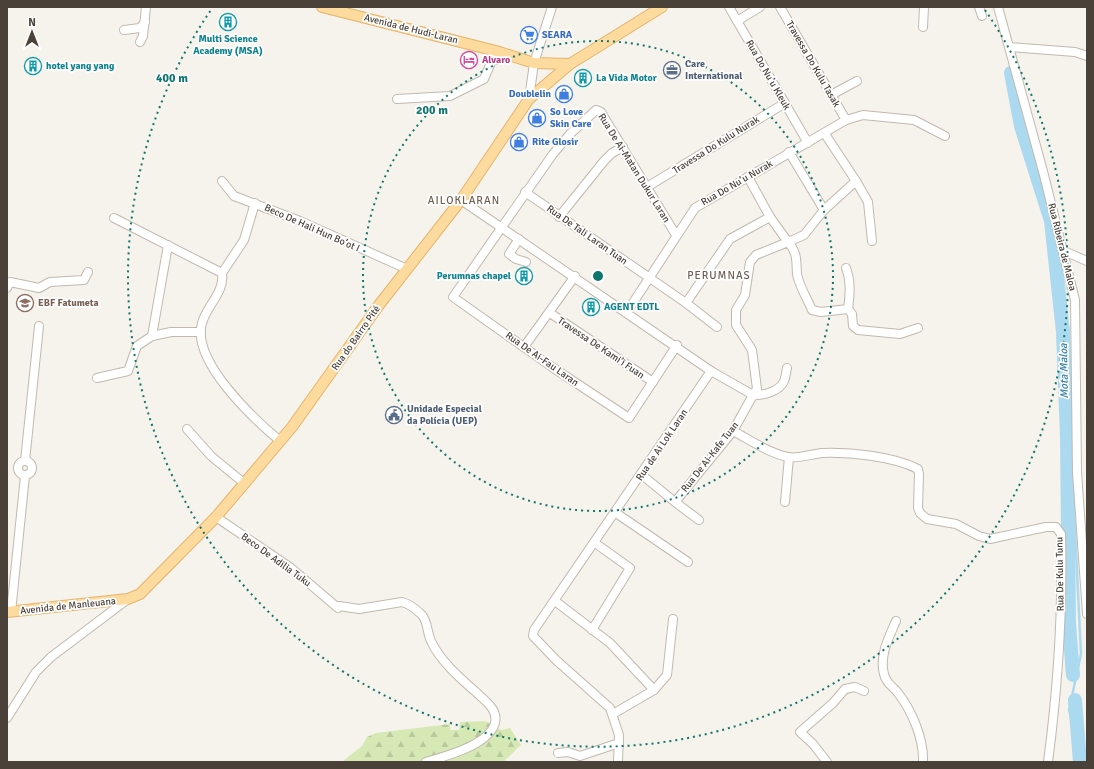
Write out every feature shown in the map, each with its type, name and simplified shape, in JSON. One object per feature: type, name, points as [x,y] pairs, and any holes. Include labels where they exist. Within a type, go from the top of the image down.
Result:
[{"type":"main road","name":"Avenida de Hudi-Laran","points":[[322,7],[496,51],[534,63],[570,64]]},
{"type":"main road","name":"Rua do Bairro Pité","points":[[128,599],[140,594],[216,517],[280,441],[407,269],[461,200],[529,99],[570,64],[662,7]]},
{"type":"main road","name":"Avenida de Manleuana","points":[[9,612],[128,599]]},
{"type":"street","points":[[529,99],[534,63],[552,7]]},
{"type":"street","name":"Rua Do Nu’u Kleuk","points":[[729,7],[808,143]]},
{"type":"street","points":[[737,20],[760,7]]},
{"type":"street","name":"Travessa Do Kulu Tasak","points":[[780,7],[846,120]]},
{"type":"street","points":[[924,7],[924,26]]},
{"type":"street","points":[[979,7],[982,16]]},
{"type":"street","name":"Rua Ribeira de Maloa","points":[[998,7],[1064,251],[1075,300],[1077,472],[1087,614]]},
{"type":"street","points":[[124,30],[140,28],[144,14]]},
{"type":"street","points":[[140,42],[143,36],[144,14]]},
{"type":"street","points":[[1009,47],[1074,52],[1087,56]]},
{"type":"street","points":[[397,99],[456,94],[486,78],[496,51]]},
{"type":"street","points":[[831,95],[857,81]]},
{"type":"street","name":"Travessa Do Kulu Nurak","points":[[647,187],[785,103]]},
{"type":"street","name":"Rua De Ai-Matan Dukur Laran","points":[[502,228],[525,192],[561,144],[593,111],[598,110],[601,112],[623,147],[676,235]]},
{"type":"street","name":"Rua Do Nu’u Nurak","points":[[627,312],[695,208],[846,120],[862,115],[908,119],[920,122],[946,136]]},
{"type":"street","points":[[824,134],[856,181],[868,202],[872,241]]},
{"type":"street","points":[[559,217],[604,161],[612,153],[623,147]]},
{"type":"street","points":[[789,152],[824,210]]},
{"type":"street","points":[[748,177],[770,217],[794,248],[797,257],[797,274],[812,310],[821,312],[848,309]]},
{"type":"street","name":"Beco De Hali Hun Bo’ot I","points":[[222,181],[234,196],[300,221],[407,269]]},
{"type":"street","name":"Rua De Ai-Kafe Tuan","points":[[642,475],[675,502],[733,431],[757,389],[752,350],[736,325],[736,310],[745,295],[750,262],[756,255],[804,235],[824,210],[856,181]]},
{"type":"street","name":"Rua De Tali Laran Tuan","points":[[525,192],[559,217],[686,303],[717,327]]},
{"type":"street","points":[[461,200],[677,345],[712,371],[753,394],[758,396],[779,388],[784,381],[787,368]]},
{"type":"street","points":[[254,203],[244,240],[222,273],[223,279],[220,289],[201,323],[201,332],[204,349],[211,366],[225,386],[260,425],[280,441]]},
{"type":"street","points":[[686,303],[730,239],[770,217]]},
{"type":"street","points":[[114,218],[222,273]]},
{"type":"street","name":"Rua De Ai-Fau Laran","points":[[502,228],[453,297],[524,347],[630,418],[677,345]]},
{"type":"street","points":[[519,240],[509,254],[516,259],[526,262]]},
{"type":"street","points":[[152,336],[168,245]]},
{"type":"street","points":[[1064,251],[1087,261]]},
{"type":"street","points":[[846,268],[849,276],[850,293],[848,309],[852,314],[853,326],[858,330],[900,334],[918,328]]},
{"type":"street","points":[[7,288],[10,282],[39,288],[50,282],[84,280],[88,272]]},
{"type":"street","points":[[524,347],[550,313],[574,276]]},
{"type":"street","name":"Travessa De Kami’i Fuan","points":[[550,313],[653,382]]},
{"type":"street","points":[[9,612],[25,476],[32,471],[32,466],[25,461],[39,326]]},
{"type":"street","points":[[97,378],[128,371],[137,346],[152,336],[171,332],[201,332]]},
{"type":"street","name":"Rua de Ai Lok Laran","points":[[618,762],[619,736],[610,708],[556,660],[533,636],[534,630],[642,475],[712,371]]},
{"type":"street","points":[[187,429],[211,456],[245,484]]},
{"type":"street","name":"Rua De Kulu Tunu","points":[[733,431],[763,447],[789,457],[821,453],[852,453],[908,464],[918,469],[918,508],[920,513],[927,519],[956,524],[980,536],[990,539],[1039,528],[1056,527],[1061,534],[1060,653],[1054,720],[1048,762]]},
{"type":"street","points":[[785,502],[789,457]]},
{"type":"street","points":[[675,502],[699,520]]},
{"type":"street","points":[[616,512],[688,562]]},
{"type":"street","name":"Beco De Adilia Tuku","points":[[216,517],[291,568],[338,608],[340,606],[359,609],[402,602],[408,604],[423,616],[430,641],[470,687],[490,705],[496,718],[492,732],[480,741],[426,762]]},
{"type":"street","points":[[592,630],[630,568],[595,543]]},
{"type":"street","points":[[7,718],[36,672],[51,657],[128,599]]},
{"type":"street","points":[[555,601],[610,644],[654,690]]},
{"type":"street","points":[[613,714],[654,690],[667,675],[673,618]]},
{"type":"street","points":[[896,621],[887,640],[883,673],[886,682],[898,692],[907,706],[922,746],[923,762]]},
{"type":"street","points":[[827,762],[800,732],[846,689],[855,686],[864,691]]},
{"type":"street","points":[[558,753],[568,752],[580,756],[619,743]]},
{"type":"green space","points":[[485,721],[501,730],[510,728],[521,745],[503,762],[342,762],[362,746],[367,737],[376,733],[450,724],[450,730],[459,730],[460,722]]},
{"type":"waterway","name":"Mota Maloa","points":[[1011,73],[1021,126],[1051,221],[1063,332],[1067,436],[1069,624],[1073,675]]},
{"type":"waterway","points":[[1062,263],[1081,654],[1069,710],[1072,721]]},
{"type":"waterway","name":"Mota Maloa","points":[[1075,700],[1080,762]]},
{"type":"place","name":"Multi Science Academy (MSA)","points":[[228,22]]},
{"type":"place","name":"SEARA","points":[[529,35]]},
{"type":"place","name":"Alvaro","points":[[469,60]]},
{"type":"place","name":"hotel yang yang","points":[[33,66]]},
{"type":"place","name":"Care International","points":[[672,70]]},
{"type":"place","name":"La Vida Motor","points":[[583,78]]},
{"type":"place","name":"Doublelin","points":[[564,94]]},
{"type":"place","name":"So Love Skin Care","points":[[537,118]]},
{"type":"place","name":"Rite Glosir","points":[[519,142]]},
{"type":"place","name":"Perumnas chapel","points":[[524,276]]},
{"type":"place","name":"EBF Fatumeta","points":[[25,303]]},
{"type":"place","name":"AGENT EDTL","points":[[591,307]]},
{"type":"place","name":"Unidade Especial da Polícia (UEP)","points":[[394,415]]},
{"type":"district","name":"AILOKLARAN","points":[[464,200]]},
{"type":"district","name":"PERUMNAS","points":[[719,275]]}]
